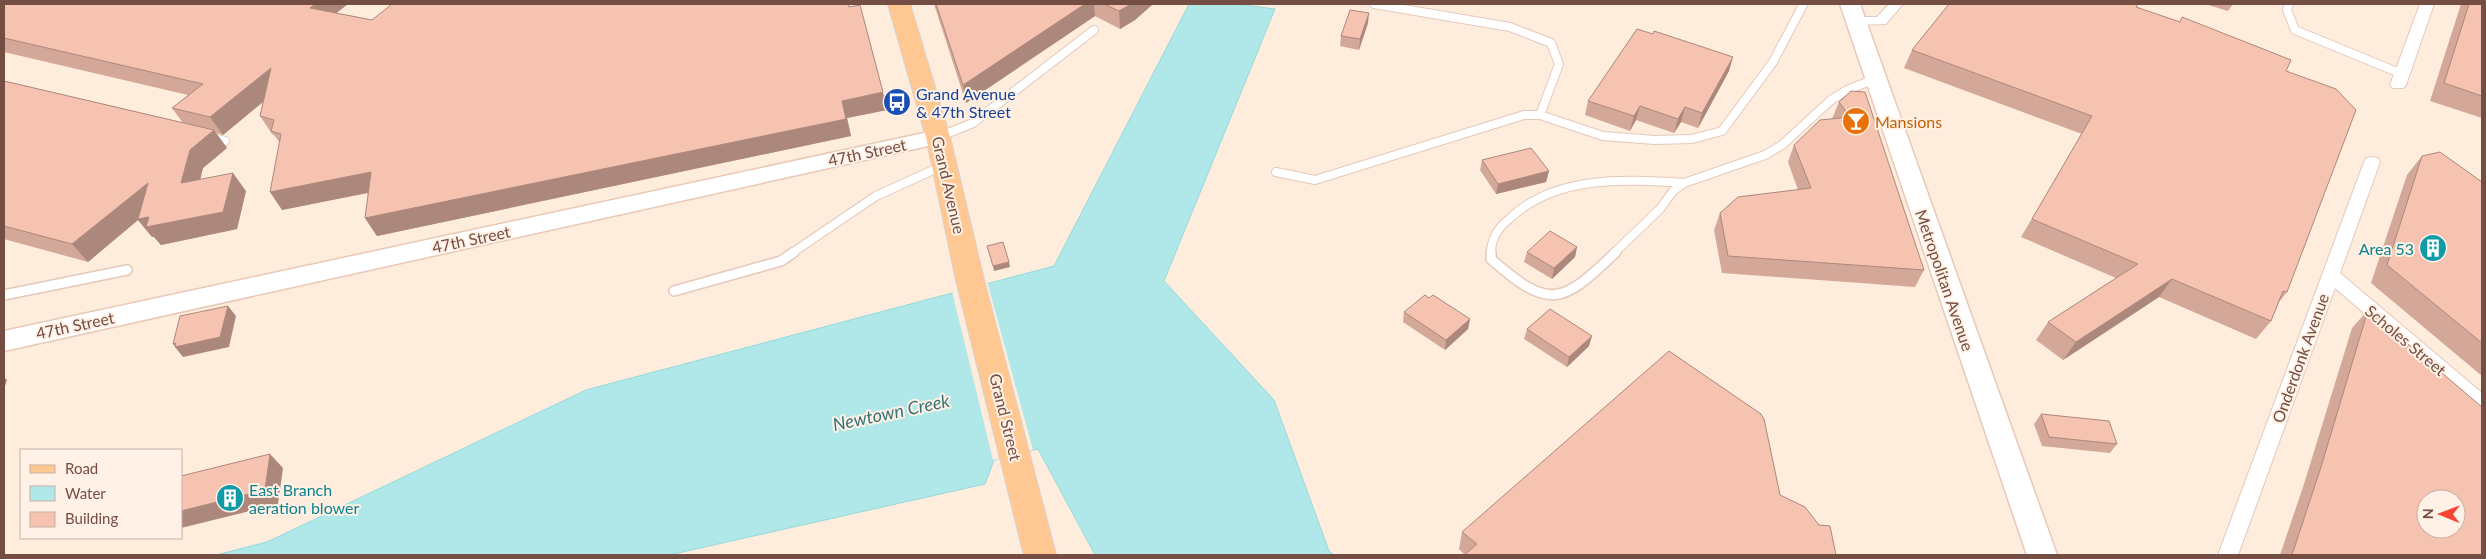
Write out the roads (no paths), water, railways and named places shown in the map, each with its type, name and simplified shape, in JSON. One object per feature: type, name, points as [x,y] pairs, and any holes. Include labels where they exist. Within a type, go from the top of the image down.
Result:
[{"type":"main road","name":"Grand Avenue","points":[[899,4],[945,164],[970,280]]},
{"type":"main road","name":"Metropolitan Avenue","points":[[1853,12],[2042,555]]},
{"type":"main road","name":"47th Street","points":[[4,341],[938,137]]},
{"type":"main road","name":"Grand Street","points":[[970,280],[1040,555]]},
{"type":"street","points":[[1853,12],[1881,21],[1896,4]]},
{"type":"street","points":[[2400,79],[2427,4]]},
{"type":"street","name":"Onderdonk Avenue","points":[[2228,555],[2372,162]]},
{"type":"street","name":"Scholes Street","points":[[2331,275],[2482,404]]},
{"type":"lane","points":[[1374,4],[1510,27],[1551,43],[1559,64],[1540,115]]},
{"type":"lane","points":[[2289,4],[2287,10],[2295,30],[2400,79]]},
{"type":"lane","points":[[1276,172],[1315,180],[1340,174],[1438,140],[1524,116],[1540,115],[1612,137],[1654,140],[1692,139],[1722,131],[1772,62],[1803,5]]},
{"type":"lane","points":[[938,137],[973,123],[1094,30]]},
{"type":"lane","points":[[1684,183],[1627,180],[1596,183],[1535,198],[1509,217],[1492,241],[1491,259],[1509,275],[1534,292],[1550,296],[1571,291],[1591,276],[1660,209],[1673,191],[1684,183],[1765,156],[1782,144],[1831,100],[1847,90],[1875,79]]},
{"type":"lane","points":[[197,134],[226,141]]},
{"type":"lane","points":[[674,291],[781,261],[876,196],[945,164]]},
{"type":"lane","points":[[4,295],[127,270]]},
{"type":"water","name":"Newtown Creek","points":[[1189,4],[1237,4],[1275,9],[1164,281],[1274,400],[1329,551],[1334,555],[1095,555],[1038,449],[994,460],[985,484],[669,555],[216,555],[267,542],[586,390],[1054,266]]},
{"type":"place","name":"Grand Avenue & 47th Street","points":[[897,102]]},
{"type":"place","name":"Mansions","points":[[1856,121]]},
{"type":"place","name":"Area 53","points":[[2433,248]]},
{"type":"place","name":"East Branch aeration blower","points":[[230,498]]}]
